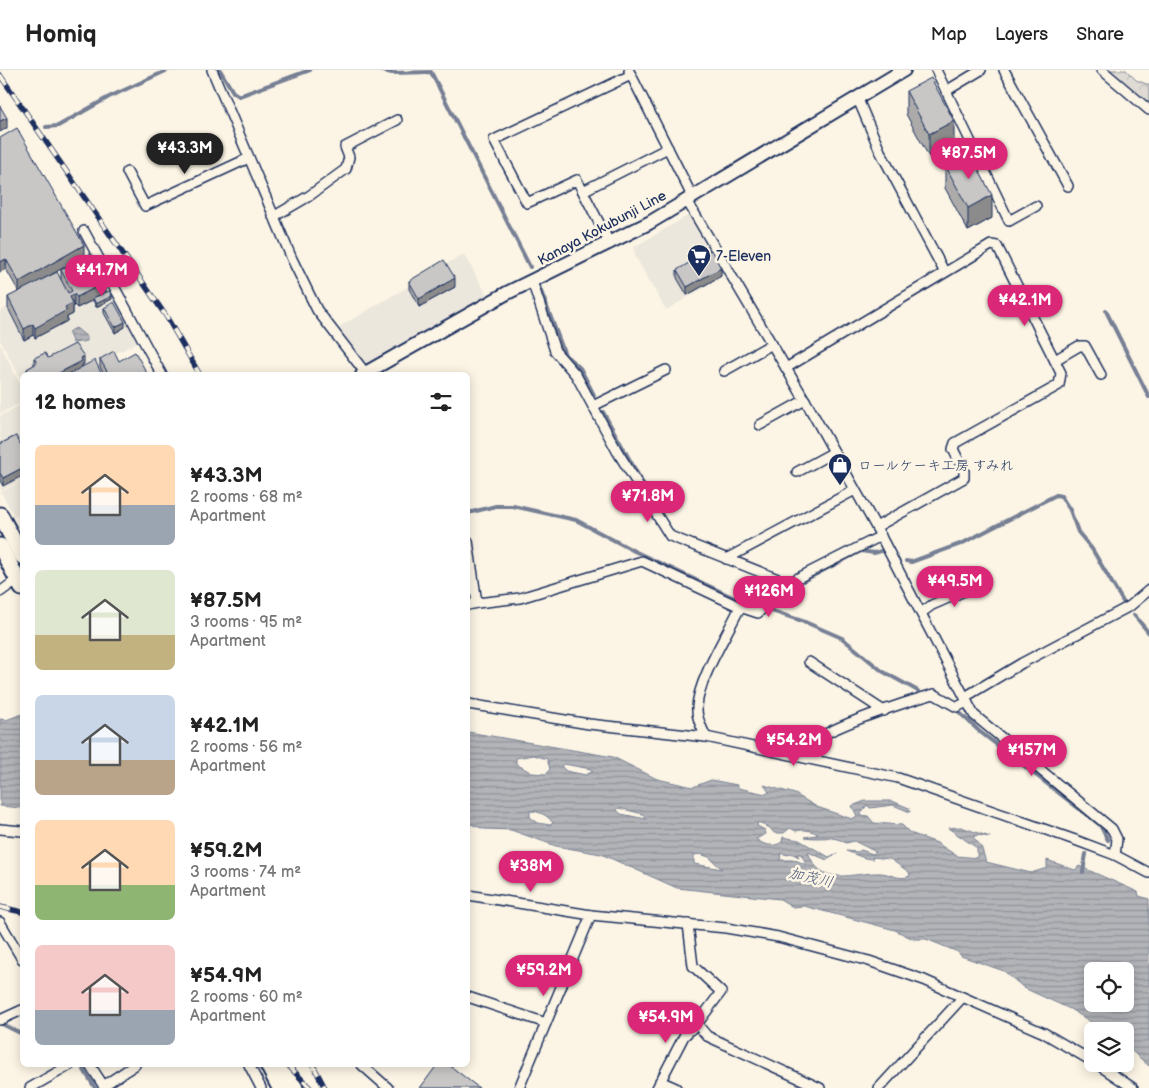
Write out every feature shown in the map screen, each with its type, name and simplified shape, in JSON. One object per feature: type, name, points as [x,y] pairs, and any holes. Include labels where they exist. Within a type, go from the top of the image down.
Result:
[{"type":"highway","points":[[0,515],[20,552]]},
{"type":"highway","points":[[0,546],[20,579]]},
{"type":"highway","points":[[269,1067],[280,1088]]},
{"type":"highway","points":[[284,1067],[295,1088]]},
{"type":"main road","name":"Kanaya Kokubunji Line","points":[[369,372],[532,281],[610,244],[904,70]]},
{"type":"street","points":[[212,70],[274,217],[319,314],[363,372]]},
{"type":"street","points":[[936,70],[1009,221],[1036,206]]},
{"type":"street","points":[[946,91],[981,70]]},
{"type":"street","points":[[1004,70],[1068,186]]},
{"type":"street","points":[[1102,70],[1149,110]]},
{"type":"street","points":[[610,244],[577,180],[527,203],[494,140],[630,73],[668,148],[689,197],[879,532],[974,715],[1112,829],[1117,839],[1114,855]]},
{"type":"street","points":[[857,97],[880,151],[944,271]]},
{"type":"street","points":[[274,217],[309,196],[324,183],[346,169],[349,156],[344,147],[397,120]]},
{"type":"street","points":[[583,190],[668,148]]},
{"type":"street","points":[[127,172],[146,206],[249,158]]},
{"type":"street","points":[[84,231],[160,372]]},
{"type":"street","points":[[470,572],[472,604],[520,598],[642,562],[740,607],[758,613],[788,583],[879,532],[961,480],[965,472],[954,451],[954,444],[1059,385],[1061,372],[996,244],[944,271],[786,368]]},
{"type":"street","points":[[532,281],[555,351],[576,374],[617,451],[670,536],[788,583]]},
{"type":"street","points":[[724,371],[772,344]]},
{"type":"street","points":[[1055,360],[1078,346],[1085,346],[1101,375]]},
{"type":"street","points":[[593,406],[666,370]]},
{"type":"street","points":[[760,425],[805,400]]},
{"type":"street","points":[[797,472],[834,452]]},
{"type":"street","points":[[726,558],[855,490]]},
{"type":"street","points":[[0,592],[20,582]]},
{"type":"street","points":[[921,613],[978,585]]},
{"type":"street","points":[[805,757],[811,744],[829,732],[934,694],[957,708],[966,700],[1039,654],[1130,606],[1149,590]]},
{"type":"street","points":[[706,737],[699,723],[697,707],[702,685],[740,607]]},
{"type":"street","points":[[810,662],[884,711]]},
{"type":"street","points":[[470,704],[589,724],[706,737],[805,757],[915,784],[1114,855],[1149,873]]},
{"type":"street","points":[[0,829],[20,831]]},
{"type":"street","points":[[470,895],[591,915],[726,928],[796,942],[924,980],[1044,1033],[1084,1056]]},
{"type":"street","points":[[519,1088],[591,915]]},
{"type":"street","points":[[0,922],[4,937],[20,957]]},
{"type":"street","points":[[676,1088],[658,1085],[684,1036],[697,1024],[720,992],[693,966],[688,924]]},
{"type":"street","points":[[470,998],[546,1023]]},
{"type":"street","points":[[879,1088],[962,998]]},
{"type":"street","points":[[0,1020],[20,1011]]},
{"type":"street","points":[[697,1024],[707,1036],[820,1088]]},
{"type":"street","points":[[30,1088],[67,1067]]},
{"type":"street","points":[[91,1067],[104,1087],[132,1067]]},
{"type":"street","points":[[249,1067],[261,1088]]},
{"type":"street","points":[[364,1067],[388,1088]]},
{"type":"street","points":[[1109,1072],[1133,1088]]},
{"type":"shaded area","points":[[689,215],[723,277],[666,310],[635,256],[634,247]]},
{"type":"shaded area","points":[[464,254],[488,297],[366,368],[339,327]]},
{"type":"shaded area","points":[[95,262],[138,342],[79,372],[20,372],[20,377],[0,340],[0,311]]},
{"type":"shaded area","points":[[0,344],[20,383],[20,403],[0,414]]},
{"type":"shaded area","points":[[20,405],[20,481],[1,491],[0,416]]},
{"type":"shaded area","points":[[20,482],[20,513],[14,516],[1,492]]},
{"type":"green space","points":[[1106,70],[1126,70],[1136,80],[1149,85],[1149,106]]},
{"type":"water","points":[[76,328],[87,337],[87,341],[73,343],[68,332]]},
{"type":"water","points":[[20,715],[20,808],[0,806],[0,719],[6,720]]},
{"type":"water","name":"加茂川","points":[[470,732],[613,757],[657,779],[693,787],[711,780],[737,785],[738,788],[766,794],[769,792],[764,785],[795,794],[817,807],[852,819],[857,816],[852,806],[865,801],[892,801],[909,808],[910,812],[893,805],[870,808],[867,805],[860,815],[868,816],[874,823],[902,825],[910,833],[937,843],[957,856],[977,858],[977,848],[948,828],[961,827],[990,837],[977,835],[973,837],[981,846],[986,862],[1031,873],[1047,868],[1047,860],[1075,870],[1079,866],[1138,892],[1139,896],[1149,899],[1149,1066],[1134,1053],[1134,1022],[1091,1022],[1070,1009],[1024,988],[1004,971],[961,956],[958,952],[926,939],[913,939],[895,930],[804,906],[793,907],[780,899],[677,888],[601,854],[556,846],[511,830],[484,829],[470,824]],"holes":[[[534,755],[547,759],[550,769],[546,774],[532,773],[516,764],[516,758]],[[564,764],[591,769],[593,771],[586,775],[566,771],[561,766]],[[619,808],[643,814],[646,819],[621,814],[617,810]],[[530,811],[543,814],[553,823],[550,825],[538,823],[530,817]],[[758,822],[770,828],[774,833],[784,833],[790,828],[796,831],[807,830],[818,834],[805,837],[831,838],[846,843],[854,841],[876,852],[873,854],[861,850],[858,852],[846,851],[866,858],[890,859],[909,872],[910,876],[902,878],[884,873],[848,876],[829,875],[821,871],[808,852],[827,860],[838,853],[829,857],[799,840],[783,837],[782,842],[779,844],[762,843],[756,839],[766,834],[765,830],[757,826]],[[781,853],[788,855],[791,853],[799,857],[797,854],[801,854],[807,865],[795,860],[780,860]],[[700,854],[709,857],[722,869],[694,864],[694,855]]]},
{"type":"building","points":[[931,78],[954,121],[929,134],[906,91]]},
{"type":"building","points":[[0,106],[7,118],[0,121]]},
{"type":"building","points":[[17,128],[84,245],[19,282],[6,259],[0,262],[0,138]]},
{"type":"building","points":[[969,152],[992,195],[968,208],[945,165]]},
{"type":"building","points":[[711,250],[721,268],[687,287],[677,270]]},
{"type":"building","points":[[92,254],[106,282],[77,297],[74,294],[70,297],[73,303],[65,307],[67,310],[35,328],[33,324],[24,329],[8,297],[57,272],[68,293],[72,291],[61,270]]},
{"type":"building","points":[[444,260],[455,278],[419,299],[409,281]]},
{"type":"building","points":[[109,291],[112,296],[96,304],[93,298]]},
{"type":"building","points":[[114,302],[125,322],[115,327],[104,308]]},
{"type":"building","points":[[75,344],[84,356],[81,358],[82,361],[61,372],[28,372],[27,369],[37,363],[34,358],[45,353],[48,358]]},
{"type":"building","points":[[114,351],[119,361],[135,352],[146,372],[107,372],[100,359]]},
{"type":"building","points":[[95,360],[101,372],[73,372]]},
{"type":"building","points":[[16,436],[20,443],[20,469],[3,478],[0,473],[0,444]]},
{"type":"building","points":[[436,1067],[452,1067],[479,1088],[420,1088]]},
{"type":"waterway","points":[[46,127],[58,126],[109,97],[168,70]]},
{"type":"waterway","points":[[220,70],[233,92],[239,96],[310,70]]},
{"type":"waterway","points":[[379,70],[392,73],[431,72],[530,267]]},
{"type":"waterway","points":[[539,286],[565,355],[580,368],[594,395]]},
{"type":"waterway","points":[[1106,311],[1149,397]]},
{"type":"waterway","points":[[603,412],[646,489]]},
{"type":"waterway","points":[[906,561],[911,562],[963,543],[1056,495],[1061,496],[1070,510],[1078,532],[1092,549],[1125,605]]},
{"type":"waterway","points":[[470,512],[496,506],[513,506],[576,520],[634,551],[741,601],[759,607]]},
{"type":"waterway","points":[[801,582],[861,551],[874,553],[885,550]]},
{"type":"waterway","points":[[766,609],[805,622],[842,638],[882,671],[918,691]]},
{"type":"waterway","points":[[1134,615],[1149,633]]},
{"type":"waterway","points":[[960,713],[979,731],[1100,825],[1108,840]]},
{"type":"waterway","points":[[1083,872],[1086,854]]},
{"type":"waterway","points":[[0,1023],[20,1033]]},
{"type":"waterway","points":[[82,1067],[95,1088]]},
{"type":"railway","points":[[0,75],[166,316],[198,372]]},
{"type":"railway","points":[[0,907],[20,912]]},
{"type":"railway","points":[[290,1067],[310,1088]]},
{"type":"railway","points":[[314,1067],[325,1088]]},
{"type":"place","name":"7-Eleven","points":[[699,277]]},
{"type":"place","name":"ロールケーキ工房 すみれ","points":[[840,486]]}]
